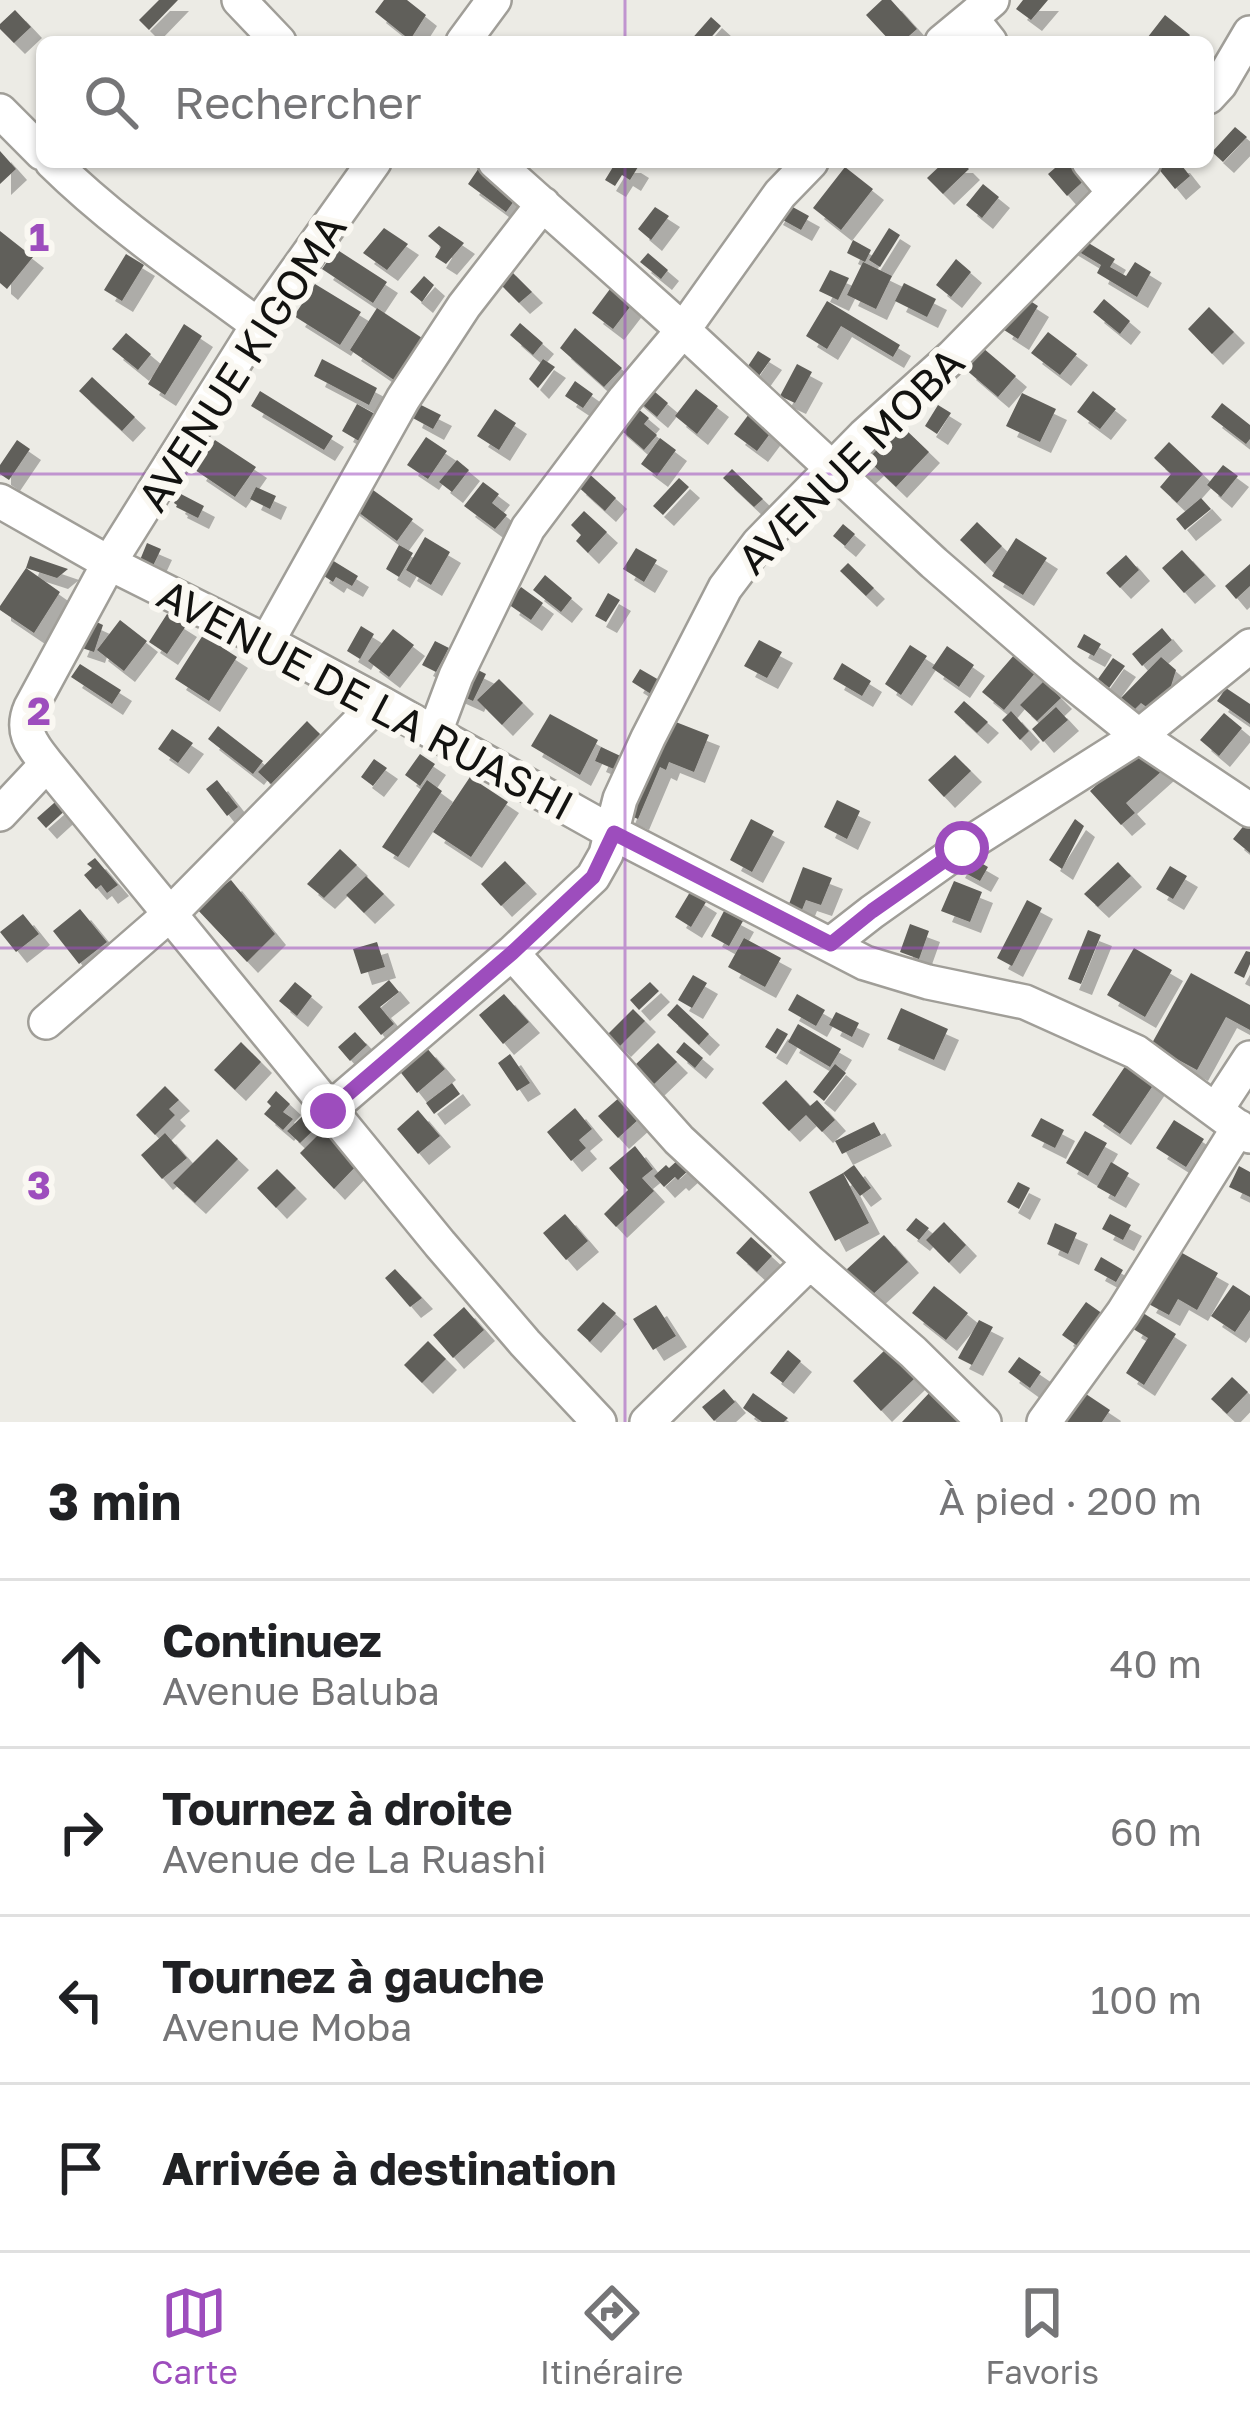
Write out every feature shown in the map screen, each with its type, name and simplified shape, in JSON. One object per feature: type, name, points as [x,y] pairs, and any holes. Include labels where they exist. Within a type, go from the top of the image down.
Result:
[{"type":"street","points":[[239,0],[273,36]]},
{"type":"street","points":[[467,36],[494,0]]},
{"type":"street","points":[[953,36],[984,20]]},
{"type":"street","points":[[1214,90],[1250,33]]},
{"type":"street","points":[[0,111],[36,146]]},
{"type":"street","points":[[58,168],[124,226],[258,326]]},
{"type":"street","name":"AVENUE KIGOMA","points":[[47,764],[31,744],[27,717],[110,563],[258,326],[370,168]]},
{"type":"street","points":[[502,168],[934,563],[1139,736],[1250,810]]},
{"type":"street","points":[[435,732],[456,676],[527,528],[683,330],[780,194],[806,168]]},
{"type":"street","points":[[1094,168],[1113,191]]},
{"type":"street","name":"AVENUE MOBA","points":[[328,1111],[593,877],[614,833],[630,774],[724,589],[759,543],[1138,168]]},
{"type":"street","points":[[267,641],[403,399],[464,306],[543,204]]},
{"type":"street","name":"AVENUE DE LA RUASHI","points":[[0,501],[110,563],[267,641],[614,833],[865,962],[1058,1015],[1136,1052],[1235,1124]]},
{"type":"street","points":[[831,944],[962,848],[1139,736],[1250,646]]},
{"type":"street","points":[[46,1022],[169,915],[379,702]]},
{"type":"street","points":[[0,814],[47,764],[328,1111],[525,1343],[599,1422]]},
{"type":"street","points":[[512,953],[679,1140],[984,1422]]},
{"type":"street","points":[[1044,1422],[1123,1313],[1235,1124],[1250,1058]]},
{"type":"street","points":[[647,1422],[810,1262]]},
{"type":"building","points":[[159,0],[178,0],[149,30],[139,20]]},
{"type":"building","points":[[384,0],[407,0],[426,15],[413,36],[405,36],[375,12]]},
{"type":"building","points":[[882,0],[891,0],[917,29],[909,36],[885,36],[866,15]]},
{"type":"building","points":[[1023,0],[1048,0],[1031,20],[1016,9]]},
{"type":"building","points":[[15,10],[31,27],[14,43],[0,24]]},
{"type":"building","points":[[1165,15],[1190,35],[1189,36],[1149,36]]},
{"type":"building","points":[[711,17],[721,26],[712,36],[694,36]]},
{"type":"building","points":[[1235,127],[1247,137],[1223,162],[1214,150]]},
{"type":"building","points":[[0,151],[16,169],[0,184]]},
{"type":"building","points":[[479,168],[491,168],[522,190],[506,212],[468,184]]},
{"type":"building","points":[[612,168],[637,168],[630,180],[622,175],[615,186],[605,180]]},
{"type":"building","points":[[844,168],[873,189],[841,230],[813,208]]},
{"type":"building","points":[[938,168],[969,169],[943,194],[927,178]]},
{"type":"building","points":[[1055,168],[1082,168],[1089,176],[1067,196],[1048,174]]},
{"type":"building","points":[[1158,168],[1184,168],[1190,176],[1175,189]]},
{"type":"building","points":[[983,184],[999,197],[982,218],[966,205]]},
{"type":"building","points":[[780,200],[809,216],[801,230],[772,214]]},
{"type":"building","points":[[655,207],[669,216],[651,240],[638,229]]},
{"type":"building","points":[[439,226],[464,243],[446,264],[435,257],[441,247],[428,236]]},
{"type":"building","points":[[384,228],[408,244],[387,270],[363,253]]},
{"type":"building","points":[[889,228],[900,235],[880,267],[869,260]]},
{"type":"building","points":[[0,231],[33,257],[7,289],[0,283]]},
{"type":"building","points":[[1072,233],[1115,259],[1110,267],[1126,276],[1135,262],[1151,272],[1137,297],[1097,273],[1101,265],[1066,244]]},
{"type":"building","points":[[853,240],[871,250],[865,262],[847,253]]},
{"type":"building","points":[[336,249],[387,282],[373,303],[322,269]]},
{"type":"building","points":[[648,253],[668,270],[661,279],[640,262]]},
{"type":"building","points":[[126,254],[144,265],[122,301],[104,290]]},
{"type":"building","points":[[956,259],[971,272],[951,297],[936,285]]},
{"type":"building","points":[[863,262],[892,276],[876,309],[847,295]]},
{"type":"building","points":[[505,265],[532,292],[519,303],[494,278]]},
{"type":"building","points":[[830,270],[849,278],[838,300],[819,291]]},
{"type":"building","points":[[424,276],[434,285],[422,302],[410,292]]},
{"type":"building","points":[[904,283],[936,299],[927,317],[895,301]]},
{"type":"building","points":[[315,284],[361,312],[340,345],[294,316]]},
{"type":"building","points":[[613,285],[633,303],[613,329],[592,313]]},
{"type":"building","points":[[1021,295],[1038,306],[1018,339],[1001,328]]},
{"type":"building","points":[[1104,299],[1130,321],[1120,334],[1093,312]]},
{"type":"building","points":[[827,301],[900,345],[893,357],[841,326],[827,349],[806,336]]},
{"type":"building","points":[[1209,307],[1234,332],[1212,354],[1188,329]]},
{"type":"building","points":[[377,308],[422,338],[394,380],[350,350]]},
{"type":"building","points":[[520,323],[543,343],[533,355],[510,335]]},
{"type":"building","points":[[184,324],[202,336],[165,395],[148,384]]},
{"type":"building","points":[[575,328],[622,368],[604,387],[560,348]]},
{"type":"building","points":[[1048,332],[1077,354],[1060,375],[1031,353]]},
{"type":"building","points":[[126,333],[151,354],[138,370],[112,349]]},
{"type":"building","points":[[983,348],[1016,376],[998,397],[965,369]]},
{"type":"building","points":[[758,351],[771,359],[756,380],[744,372]]},
{"type":"building","points":[[322,359],[377,388],[369,405],[314,376]]},
{"type":"building","points":[[543,359],[555,367],[538,388],[529,379]]},
{"type":"building","points":[[797,364],[812,372],[795,403],[780,396]]},
{"type":"building","points":[[92,377],[135,417],[122,431],[79,391]]},
{"type":"building","points":[[575,381],[593,394],[583,408],[565,396]]},
{"type":"building","points":[[642,381],[668,403],[657,417],[631,395]]},
{"type":"building","points":[[696,389],[718,406],[697,434],[675,416]]},
{"type":"building","points":[[260,391],[333,436],[324,450],[251,406]]},
{"type":"building","points":[[1093,391],[1116,409],[1100,429],[1077,412]]},
{"type":"building","points":[[1022,393],[1056,409],[1040,442],[1006,426]]},
{"type":"building","points":[[417,403],[441,415],[433,429],[411,417]]},
{"type":"building","points":[[631,403],[649,418],[644,424],[657,435],[644,450],[614,424]]},
{"type":"building","points":[[1222,403],[1250,425],[1246,444],[1211,417]]},
{"type":"building","points":[[357,404],[375,414],[359,441],[342,431]]},
{"type":"building","points":[[938,405],[951,413],[937,434],[925,426]]},
{"type":"building","points":[[495,409],[516,423],[499,450],[477,436]]},
{"type":"building","points":[[752,410],[775,427],[757,451],[734,434]]},
{"type":"building","points":[[880,427],[892,438],[903,427],[929,452],[896,487],[873,465],[859,478],[844,464]]},
{"type":"building","points":[[426,437],[447,451],[428,479],[407,465]]},
{"type":"building","points":[[660,438],[676,450],[657,476],[641,464]]},
{"type":"building","points":[[17,440],[30,449],[9,480],[0,474],[0,465]]},
{"type":"building","points":[[215,440],[256,467],[235,497],[195,470]]},
{"type":"building","points":[[1169,442],[1203,474],[1177,503],[1160,487],[1171,474],[1154,458]]},
{"type":"building","points":[[457,460],[469,470],[452,492],[439,482]]},
{"type":"building","points":[[1223,465],[1238,476],[1221,497],[1207,485]]},
{"type":"building","points":[[732,469],[763,499],[754,507],[723,478]]},
{"type":"building","points":[[586,471],[616,498],[605,511],[575,484]]},
{"type":"building","points":[[679,478],[689,487],[663,515],[653,506]]},
{"type":"building","points":[[362,482],[413,519],[397,541],[346,503]]},
{"type":"building","points":[[483,482],[499,494],[492,503],[507,515],[495,529],[464,506]]},
{"type":"building","points":[[256,487],[276,496],[270,509],[250,499]]},
{"type":"building","points":[[179,493],[204,506],[198,518],[176,507]]},
{"type":"building","points":[[1201,498],[1211,509],[1185,530],[1176,519]]},
{"type":"building","points":[[584,511],[607,532],[588,553],[576,541],[581,535],[571,525]]},
{"type":"building","points":[[977,522],[1002,546],[985,564],[960,540]]},
{"type":"building","points":[[843,524],[855,534],[845,546],[833,536]]},
{"type":"building","points":[[425,537],[450,552],[431,585],[406,570]]},
{"type":"building","points":[[1016,538],[1047,558],[1023,595],[992,576]]},
{"type":"building","points":[[147,543],[161,549],[153,566],[140,560]]},
{"type":"building","points":[[399,545],[413,553],[399,577],[386,569]]},
{"type":"building","points":[[636,548],[657,560],[644,582],[623,569]]},
{"type":"building","points":[[1182,550],[1205,575],[1184,593],[1162,568]]},
{"type":"building","points":[[1126,555],[1139,570],[1120,588],[1106,573]]},
{"type":"building","points":[[30,556],[68,569],[57,578],[26,568]]},
{"type":"building","points":[[327,557],[358,576],[352,586],[318,572]]},
{"type":"building","points":[[848,563],[874,588],[866,596],[840,571]]},
{"type":"building","points":[[1250,564],[1250,586],[1236,599],[1225,586]]},
{"type":"building","points":[[26,568],[60,592],[34,633],[0,610]]},
{"type":"building","points":[[545,575],[572,598],[561,612],[533,590]]},
{"type":"building","points":[[521,587],[543,603],[531,620],[508,604]]},
{"type":"building","points":[[608,593],[620,600],[606,622],[595,616]]},
{"type":"building","points":[[167,614],[186,626],[167,654],[149,642]]},
{"type":"building","points":[[88,618],[103,625],[94,652],[76,646]]},
{"type":"building","points":[[120,620],[147,641],[124,671],[97,650]]},
{"type":"building","points":[[361,626],[374,634],[360,659],[347,651]]},
{"type":"building","points":[[1162,628],[1172,640],[1142,666],[1132,654]]},
{"type":"building","points":[[393,629],[414,645],[389,677],[368,661]]},
{"type":"building","points":[[1084,634],[1101,644],[1094,656],[1077,647]]},
{"type":"building","points":[[203,635],[237,657],[209,701],[175,679]]},
{"type":"building","points":[[759,640],[782,652],[767,678],[744,666]]},
{"type":"building","points":[[435,641],[449,648],[436,672],[422,665]]},
{"type":"building","points":[[910,645],[927,656],[901,695],[885,684]]},
{"type":"building","points":[[947,646],[974,665],[959,687],[932,668]]},
{"type":"building","points":[[1015,654],[1036,672],[1004,710],[982,692]]},
{"type":"building","points":[[1161,657],[1176,670],[1166,702],[1152,711],[1141,703],[1132,712],[1120,699]]},
{"type":"building","points":[[1113,658],[1125,666],[1109,688],[1098,679]]},
{"type":"building","points":[[842,663],[871,681],[862,696],[833,679]]},
{"type":"building","points":[[80,664],[121,690],[112,704],[71,677]]},
{"type":"building","points":[[466,664],[486,674],[473,701],[453,692]]},
{"type":"building","points":[[640,669],[659,680],[651,694],[632,682]]},
{"type":"building","points":[[499,679],[523,703],[502,725],[477,700]]},
{"type":"building","points":[[1044,681],[1061,698],[1037,721],[1020,705]]},
{"type":"building","points":[[1226,688],[1250,704],[1250,724],[1217,701]]},
{"type":"building","points":[[964,701],[988,722],[977,733],[954,712]]},
{"type":"building","points":[[1056,707],[1068,720],[1043,742],[1032,729]]},
{"type":"building","points":[[1011,711],[1029,731],[1020,740],[1002,720]]},
{"type":"building","points":[[1224,713],[1242,728],[1219,756],[1200,740]]},
{"type":"building","points":[[550,714],[598,740],[580,775],[531,746]]},
{"type":"building","points":[[663,717],[709,735],[694,772],[669,762],[666,770],[660,767],[638,819],[624,813]]},
{"type":"building","points":[[307,721],[320,734],[271,784],[258,772]]},
{"type":"building","points":[[218,726],[263,761],[253,774],[208,739]]},
{"type":"building","points":[[172,729],[193,743],[178,763],[158,749]]},
{"type":"building","points":[[1141,745],[1163,770],[1126,803],[1135,813],[1121,825],[1090,791]]},
{"type":"building","points":[[601,747],[627,759],[621,772],[595,761]]},
{"type":"building","points":[[420,754],[435,764],[420,786],[405,775]]},
{"type":"building","points":[[955,755],[971,771],[944,797],[928,780]]},
{"type":"building","points":[[374,759],[387,768],[373,786],[361,777]]},
{"type":"building","points":[[470,777],[508,802],[471,857],[433,832]]},
{"type":"building","points":[[217,780],[238,807],[227,816],[206,789]]},
{"type":"building","points":[[427,780],[442,791],[398,857],[382,847]]},
{"type":"building","points":[[62,796],[70,806],[46,828],[37,818]]},
{"type":"building","points":[[837,800],[860,811],[847,839],[824,827]]},
{"type":"building","points":[[1250,818],[1250,853],[1233,839]]},
{"type":"building","points":[[751,819],[774,831],[752,872],[730,860]]},
{"type":"building","points":[[1075,819],[1084,826],[1062,869],[1049,860]]},
{"type":"building","points":[[340,849],[357,865],[324,898],[307,884]]},
{"type":"building","points":[[962,852],[988,867],[980,881],[954,867]]},
{"type":"building","points":[[95,858],[118,885],[107,893],[101,885],[96,889],[84,875]]},
{"type":"building","points":[[505,861],[526,883],[501,906],[481,884]]},
{"type":"building","points":[[1118,862],[1131,876],[1098,907],[1084,894]]},
{"type":"building","points":[[1170,866],[1187,876],[1173,899],[1156,889]]},
{"type":"building","points":[[803,867],[832,878],[821,905],[806,900],[802,910],[789,904]]},
{"type":"building","points":[[366,876],[384,894],[364,913],[346,895]]},
{"type":"building","points":[[231,880],[275,934],[247,962],[195,907]]},
{"type":"building","points":[[954,881],[982,892],[970,922],[941,911]]},
{"type":"building","points":[[690,892],[706,902],[691,927],[675,917]]},
{"type":"building","points":[[1027,900],[1042,908],[1012,966],[997,958]]},
{"type":"building","points":[[80,909],[107,942],[79,964],[53,931]]},
{"type":"building","points":[[724,911],[743,921],[729,946],[711,936]]},
{"type":"building","points":[[23,914],[39,934],[16,952],[0,932]]},
{"type":"building","points":[[910,924],[929,931],[919,959],[900,952]]},
{"type":"building","points":[[1088,930],[1101,935],[1081,984],[1068,979]]},
{"type":"building","points":[[744,938],[781,958],[765,987],[728,967]]},
{"type":"building","points":[[377,942],[385,967],[361,974],[353,949]]},
{"type":"building","points":[[1134,948],[1172,970],[1145,1017],[1107,995]]},
{"type":"building","points":[[1246,951],[1250,964],[1244,978],[1234,973]]},
{"type":"building","points":[[1191,973],[1250,1005],[1250,1030],[1226,1017],[1197,1070],[1151,1045]]},
{"type":"building","points":[[693,975],[707,983],[692,1008],[678,1000]]},
{"type":"building","points":[[389,980],[399,992],[380,1007],[394,1024],[381,1035],[358,1007]]},
{"type":"building","points":[[295,982],[312,996],[297,1016],[279,1001]]},
{"type":"building","points":[[650,982],[659,991],[639,1010],[630,1000]]},
{"type":"building","points":[[504,994],[529,1022],[503,1044],[479,1015]]},
{"type":"building","points":[[797,994],[825,1010],[816,1026],[788,1010]]},
{"type":"building","points":[[677,1004],[709,1034],[699,1045],[667,1015]]},
{"type":"building","points":[[901,1008],[948,1029],[934,1060],[887,1039]]},
{"type":"building","points":[[633,1009],[645,1021],[620,1046],[608,1034]]},
{"type":"building","points":[[836,1012],[859,1023],[852,1037],[829,1025]]},
{"type":"building","points":[[798,1024],[841,1049],[830,1067],[788,1042]]},
{"type":"building","points":[[777,1028],[788,1034],[776,1054],[765,1047]]},
{"type":"building","points":[[355,1032],[367,1045],[350,1061],[338,1047]]},
{"type":"building","points":[[241,1042],[261,1062],[235,1090],[214,1070]]},
{"type":"building","points":[[684,1042],[703,1058],[695,1068],[676,1052]]},
{"type":"building","points":[[658,1043],[677,1062],[652,1086],[633,1067]]},
{"type":"building","points":[[425,1046],[445,1069],[417,1093],[398,1069]]},
{"type":"building","points":[[510,1054],[530,1083],[517,1091],[498,1063]]},
{"type":"building","points":[[835,1064],[846,1073],[824,1101],[813,1092]]},
{"type":"building","points":[[1126,1065],[1154,1084],[1120,1134],[1092,1115]]},
{"type":"building","points":[[786,1080],[810,1106],[817,1100],[835,1120],[822,1132],[806,1115],[789,1131],[762,1103]]},
{"type":"building","points":[[452,1083],[460,1094],[434,1114],[426,1103]]},
{"type":"building","points":[[165,1086],[179,1100],[169,1109],[175,1115],[155,1135],[136,1115]]},
{"type":"building","points":[[276,1091],[290,1104],[283,1112],[293,1119],[283,1130],[264,1114]]},
{"type":"building","points":[[620,1097],[639,1119],[618,1138],[598,1116]]},
{"type":"building","points":[[575,1108],[592,1129],[579,1140],[586,1148],[571,1161],[547,1132]]},
{"type":"building","points":[[310,1109],[322,1122],[300,1143],[287,1131]]},
{"type":"building","points":[[418,1110],[440,1136],[418,1154],[397,1129]]},
{"type":"building","points":[[1041,1118],[1064,1130],[1055,1148],[1031,1136]]},
{"type":"building","points":[[1174,1120],[1204,1139],[1186,1167],[1156,1148]]},
{"type":"building","points":[[874,1122],[881,1135],[842,1154],[835,1141]]},
{"type":"building","points":[[326,1127],[360,1162],[334,1189],[300,1153]]},
{"type":"building","points":[[1085,1131],[1107,1143],[1088,1176],[1066,1163]]},
{"type":"building","points":[[165,1133],[187,1158],[162,1179],[141,1155]]},
{"type":"building","points":[[217,1139],[238,1159],[195,1203],[173,1183]]},
{"type":"building","points":[[635,1146],[653,1169],[642,1178],[654,1191],[616,1227],[604,1214],[628,1190],[609,1168]]},
{"type":"building","points":[[679,1159],[689,1170],[664,1187],[654,1176]]},
{"type":"building","points":[[1111,1162],[1129,1173],[1115,1197],[1097,1187]]},
{"type":"building","points":[[854,1165],[871,1188],[860,1196],[843,1173]]},
{"type":"building","points":[[1239,1166],[1250,1172],[1250,1197],[1229,1187]]},
{"type":"building","points":[[277,1169],[296,1188],[276,1208],[257,1188]]},
{"type":"building","points":[[843,1173],[869,1223],[835,1241],[809,1192]]},
{"type":"building","points":[[1018,1182],[1030,1188],[1019,1209],[1007,1202]]},
{"type":"building","points":[[565,1214],[588,1241],[566,1260],[543,1233]]},
{"type":"building","points":[[1110,1214],[1131,1225],[1123,1240],[1102,1229]]},
{"type":"building","points":[[916,1218],[929,1228],[919,1240],[906,1230]]},
{"type":"building","points":[[944,1222],[966,1245],[949,1263],[926,1240]]},
{"type":"building","points":[[1055,1223],[1077,1233],[1068,1254],[1047,1244]]},
{"type":"building","points":[[884,1235],[908,1262],[870,1297],[846,1270]]},
{"type":"building","points":[[751,1237],[772,1256],[757,1272],[736,1253]]},
{"type":"building","points":[[1175,1249],[1218,1273],[1197,1310],[1178,1299],[1169,1315],[1145,1302]]},
{"type":"building","points":[[1101,1257],[1123,1270],[1116,1282],[1094,1270]]},
{"type":"building","points":[[395,1269],[422,1298],[410,1307],[385,1278]]},
{"type":"building","points":[[1233,1285],[1250,1296],[1250,1310],[1235,1332],[1211,1316]]},
{"type":"building","points":[[934,1286],[968,1313],[946,1340],[912,1313]]},
{"type":"building","points":[[603,1302],[616,1313],[590,1342],[577,1330]]},
{"type":"building","points":[[1086,1302],[1103,1314],[1079,1347],[1062,1335]]},
{"type":"building","points":[[656,1305],[676,1336],[653,1350],[633,1319]]},
{"type":"building","points":[[464,1307],[484,1330],[453,1358],[433,1335]]},
{"type":"building","points":[[1140,1311],[1176,1334],[1144,1385],[1126,1373],[1148,1338],[1130,1327]]},
{"type":"building","points":[[979,1320],[993,1327],[972,1365],[958,1358]]},
{"type":"building","points":[[428,1341],[446,1359],[422,1383],[404,1365]]},
{"type":"building","points":[[887,1348],[915,1378],[881,1411],[853,1381]]},
{"type":"building","points":[[788,1350],[801,1361],[783,1383],[770,1373]]},
{"type":"building","points":[[1019,1357],[1041,1372],[1030,1388],[1008,1372]]},
{"type":"building","points":[[1232,1377],[1248,1392],[1227,1414],[1211,1399]]},
{"type":"building","points":[[724,1389],[735,1402],[714,1421],[702,1407]]},
{"type":"building","points":[[1080,1390],[1110,1410],[1102,1422],[1058,1422]]},
{"type":"building","points":[[931,1391],[963,1422],[902,1422]]},
{"type":"building","points":[[753,1393],[788,1418],[762,1422],[743,1408]]},
{"type":"route","points":[[328,1111],[593,877],[614,833],[831,944],[962,848]]}]
